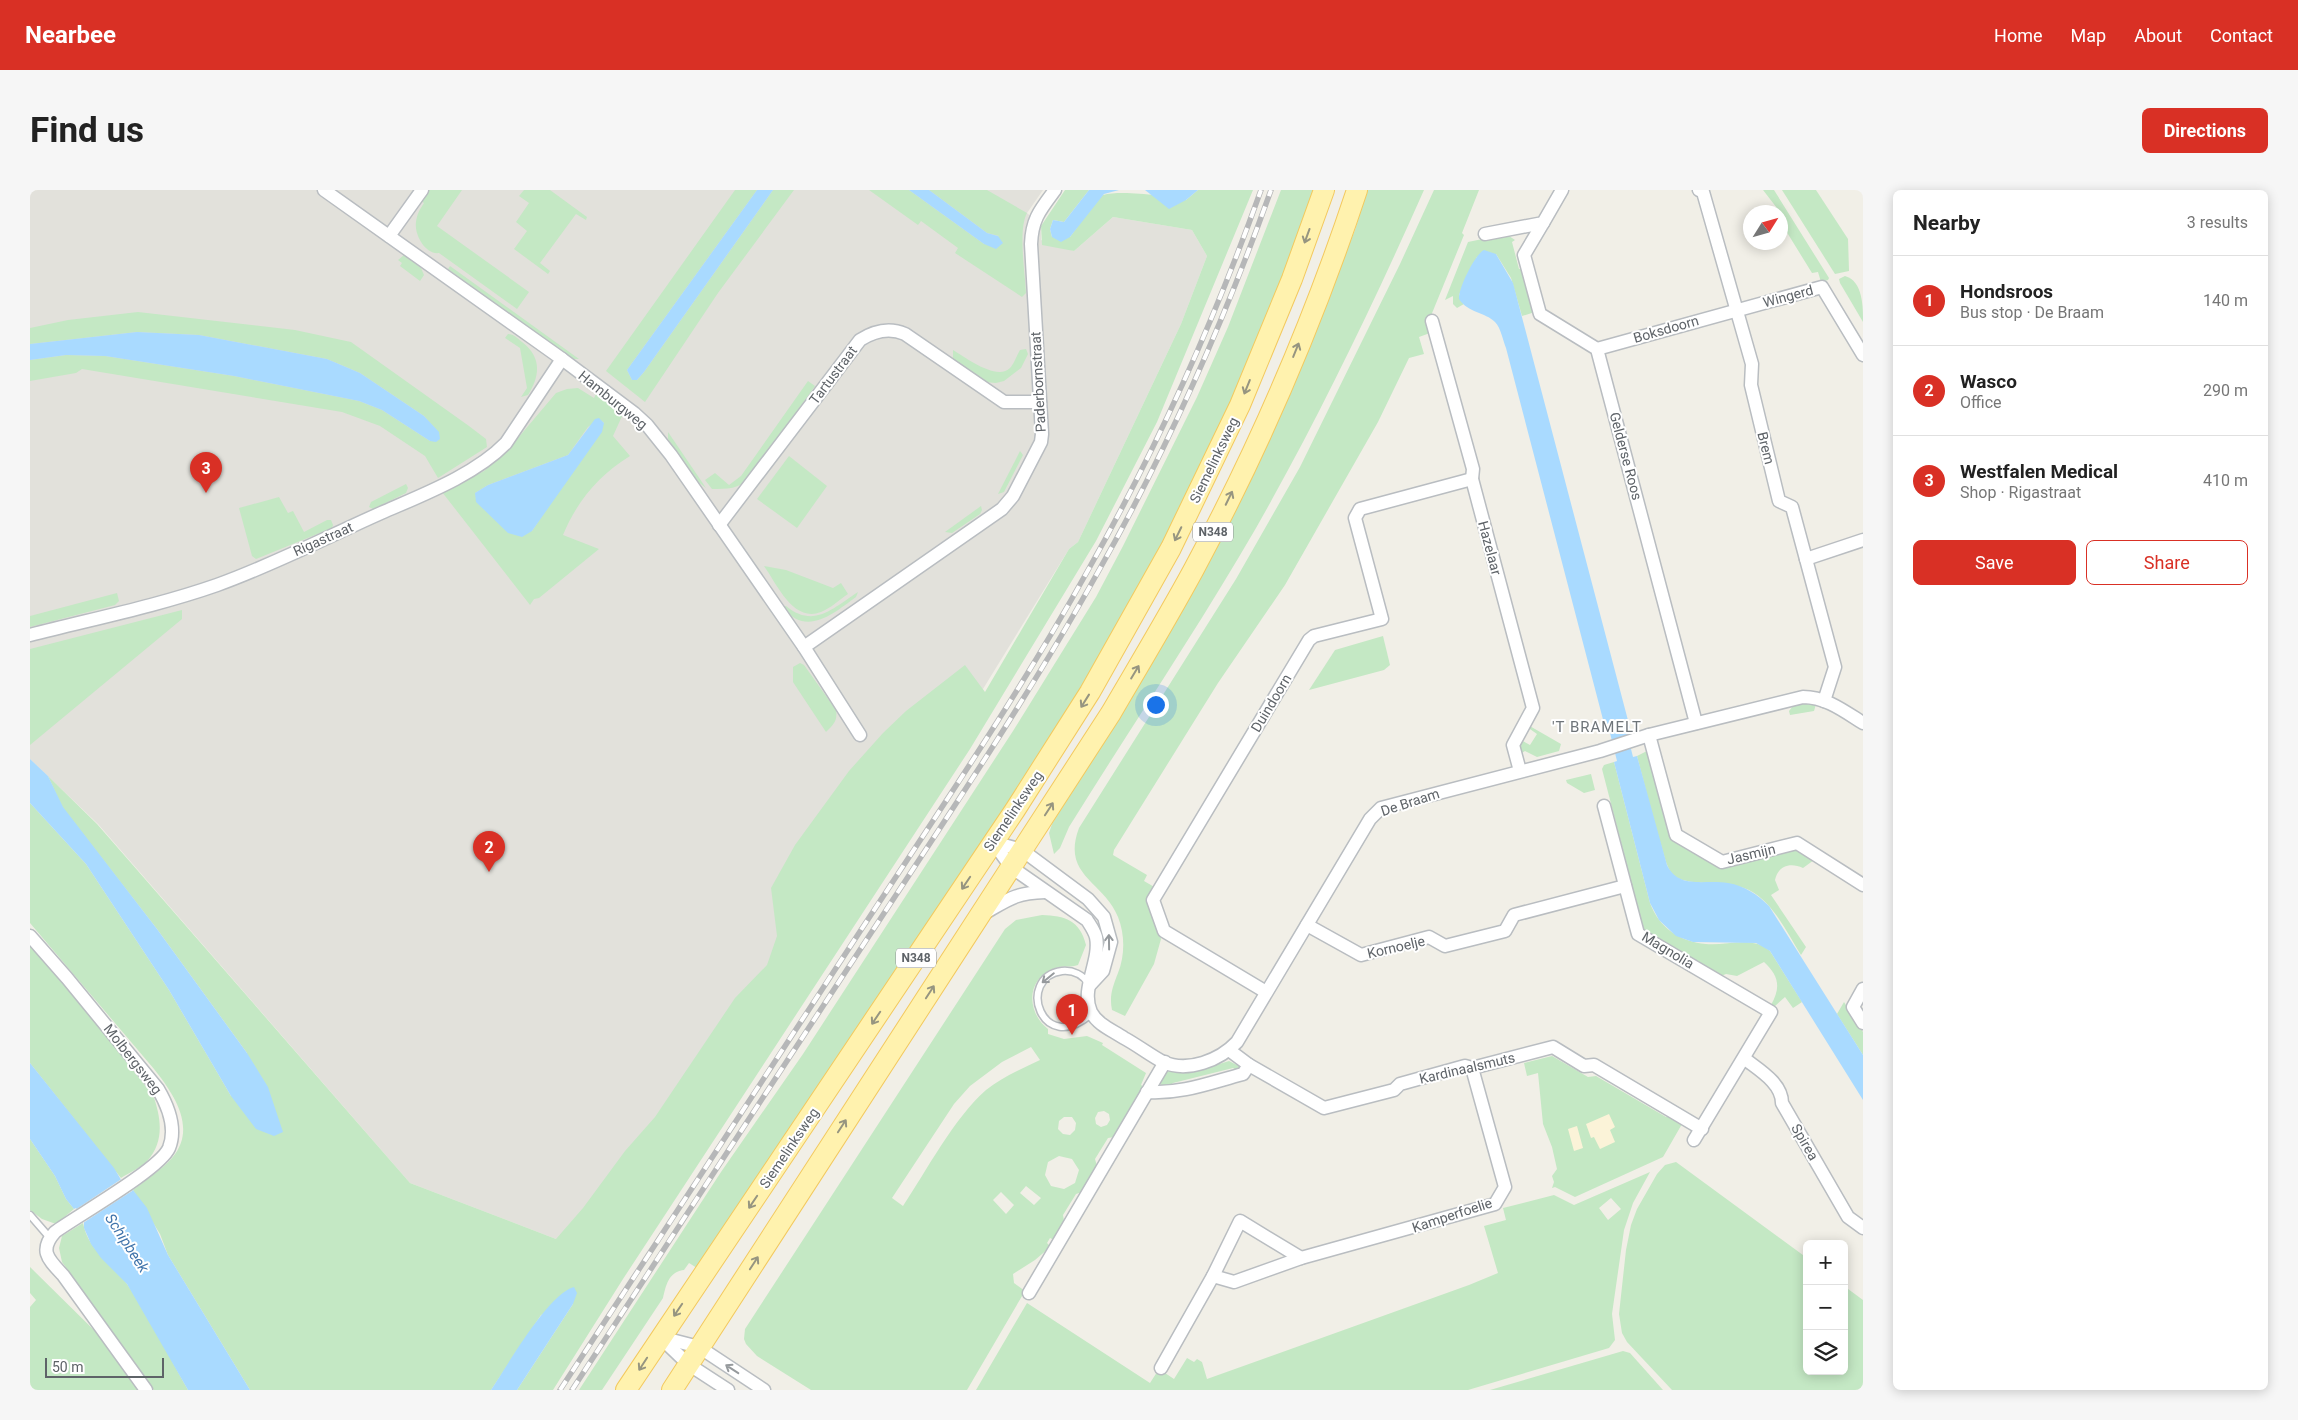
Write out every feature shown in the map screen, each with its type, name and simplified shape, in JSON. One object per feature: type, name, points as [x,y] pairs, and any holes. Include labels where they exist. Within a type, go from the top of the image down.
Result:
[{"type":"main road","name":"Siemelinksweg","points":[[626,1390],[839,1074],[1090,692],[1171,548],[1240,405],[1292,279],[1324,190]]},
{"type":"main road","name":"Siemelinksweg","points":[[672,1390],[1111,713],[1195,566],[1253,448],[1293,359],[1321,289],[1356,190]]},
{"type":"street","name":"Hamburgweg","points":[[324,190],[562,359],[634,412],[647,425],[671,455],[804,647],[860,735]]},
{"type":"street","points":[[389,236],[422,190]]},
{"type":"street","name":"Paderbornstraat","points":[[804,647],[1008,503],[1041,442],[1031,244],[1032,227],[1041,208],[1055,190]]},
{"type":"street","points":[[1562,190],[1524,255],[1540,314],[1597,349]]},
{"type":"street","name":"Brem","points":[[1699,190],[1703,192],[1735,310],[1752,364],[1751,385],[1779,501],[1792,507],[1835,667],[1824,700]]},
{"type":"street","points":[[1485,234],[1543,223]]},
{"type":"street","name":"Wingerd","points":[[1735,310],[1822,287],[1863,356]]},
{"type":"street","name":"Boksdoorn","points":[[1597,349],[1735,310]]},
{"type":"street","name":"Hazelaar","points":[[1432,321],[1473,469],[1472,479],[1533,708],[1513,745],[1520,771]]},
{"type":"street","name":"Tartustraat","points":[[719,525],[860,340],[875,332],[893,331],[905,334],[1004,402],[1040,402]]},
{"type":"street","name":"Gelderse Roos","points":[[1597,349],[1696,724]]},
{"type":"street","name":"Rigastraat","points":[[30,635],[183,596],[234,579],[420,496],[475,467],[496,453],[506,443],[562,359]]},
{"type":"street","name":"Duindoorn","points":[[1266,992],[1164,931],[1153,900],[1309,640],[1314,636],[1382,619],[1355,518],[1360,510],[1472,479]]},
{"type":"street","points":[[1806,558],[1863,540]]},
{"type":"street","name":"De Braam","points":[[1092,1013],[1099,1024],[1165,1062],[1180,1065],[1196,1064],[1211,1061],[1229,1050],[1243,1032],[1370,819],[1381,808],[1803,696],[1824,700],[1863,723]]},
{"type":"street","name":"Jasmijn","points":[[1643,737],[1676,835],[1722,862],[1797,843],[1863,885]]},
{"type":"street","name":"Magnolia","points":[[1604,806],[1638,934],[1771,1012],[1744,1059]]},
{"type":"street","points":[[993,842],[1022,850],[1088,899],[1104,917],[1111,942],[1103,970],[1090,985]]},
{"type":"street","points":[[993,842],[1011,867],[1087,920],[1093,930],[1096,954],[1090,985],[1089,1000],[1092,1013]]},
{"type":"street","name":"Kornoelje","points":[[1307,925],[1361,955],[1429,937],[1444,946],[1505,931],[1514,915],[1625,886]]},
{"type":"street","points":[[980,916],[1015,895],[1045,892]]},
{"type":"street","name":"Molbergsweg","points":[[30,936],[148,1077],[166,1103],[171,1121],[170,1146],[166,1153],[127,1184],[50,1238]]},
{"type":"street","points":[[1863,989],[1853,1007],[1863,1023]]},
{"type":"street","name":"Kardinaalsmuts","points":[[1229,1050],[1249,1065],[1324,1108],[1394,1090],[1400,1084],[1464,1066],[1472,1068],[1553,1047],[1584,1066],[1594,1065],[1702,1130]]},
{"type":"street","points":[[1694,1140],[1702,1130],[1744,1059]]},
{"type":"street","name":"Spirea","points":[[1744,1059],[1774,1083],[1782,1096],[1782,1103],[1848,1217],[1863,1228]]},
{"type":"street","points":[[1029,1293],[1165,1062]]},
{"type":"street","points":[[1147,1092],[1169,1093],[1190,1089],[1243,1074],[1249,1065]]},
{"type":"street","name":"Kamperfoelie","points":[[1213,1276],[1234,1282],[1301,1258],[1495,1204],[1505,1187],[1472,1068]]},
{"type":"street","points":[[1161,1368],[1213,1276],[1240,1221],[1301,1258]]},
{"type":"street","points":[[50,1238],[47,1245],[47,1258],[63,1275],[146,1390]]},
{"type":"street","points":[[660,1337],[699,1348],[764,1390]]},
{"type":"street","points":[[660,1337],[688,1364],[728,1390]]},
{"type":"lane","points":[[1090,985],[1086,979],[1074,972],[1054,973],[1039,988],[1037,1001],[1038,1008],[1046,1020],[1058,1027],[1071,1027],[1092,1013]]},
{"type":"lane","points":[[30,1215],[50,1238]]},
{"type":"shaded area","points":[[30,190],[1043,190],[1027,213],[1041,226],[1041,240],[1074,251],[1113,217],[1192,230],[1207,256],[1181,324],[1078,542],[1069,549],[967,715],[618,1254],[556,1239],[410,1183],[98,824],[30,759]]},
{"type":"green space","points":[[429,190],[462,190],[437,226],[529,292],[517,309],[439,253],[430,251],[422,243],[417,233],[416,222],[424,203],[421,201]]},
{"type":"green space","points":[[524,190],[550,190],[587,217],[586,220],[576,214],[540,263],[550,271],[548,274],[514,249],[527,231],[516,222],[529,203],[519,196]]},
{"type":"green space","points":[[735,190],[757,190],[627,370],[632,380],[637,380],[644,372],[773,190],[794,190],[718,293],[645,402],[606,371]]},
{"type":"green space","points":[[869,190],[909,190],[984,244],[999,236],[987,233],[929,190],[987,190],[1027,213],[1024,220],[1022,240],[1026,293],[1022,297],[955,253],[958,248],[921,221],[918,225]]},
{"type":"green space","points":[[1065,190],[1089,190],[1064,222],[1053,220],[1050,229],[1052,237],[1070,237],[1103,195],[1132,193],[1186,200],[1198,190],[1253,190],[1157,422],[1096,541],[970,749],[623,1279],[553,1390],[517,1390],[573,1304],[541,1315],[491,1390],[250,1390],[168,1255],[160,1234],[133,1190],[168,1162],[179,1147],[183,1135],[183,1123],[175,1100],[154,1069],[30,923],[30,803],[86,864],[169,990],[231,1096],[247,1053],[157,929],[62,807],[48,776],[97,824],[410,1183],[556,1239],[583,1208],[625,1151],[655,1117],[735,998],[767,965],[777,936],[771,888],[795,845],[849,771],[883,733],[906,711],[965,665],[985,692],[1069,549],[1078,542],[1181,324],[1207,256],[1192,230],[1113,217],[1074,251],[1042,245],[1041,226]]},
{"type":"green space","points":[[1281,190],[1315,190],[1267,316],[1214,439],[1154,560],[1088,678],[1007,805],[697,1268],[689,1263],[684,1270],[671,1277],[663,1298],[602,1390],[579,1390],[721,1172],[803,1054],[1013,731],[1096,597],[1197,397],[1228,327]]},
{"type":"green space","points":[[1367,190],[1424,190],[1344,361],[1279,487],[1211,604],[1069,827],[1060,848],[1054,854],[1049,833],[1052,824],[1168,634],[1296,376],[1355,230]]},
{"type":"green space","points":[[1434,190],[1479,190],[1462,233],[1464,235],[1428,323],[1430,333],[1419,337],[1424,354],[1409,358],[1378,422],[1285,585],[1218,683],[1114,850],[1113,855],[1147,875],[1144,881],[1156,888],[1149,900],[1161,939],[1154,964],[1125,1016],[1112,1010],[1111,1005],[1112,991],[1123,952],[1120,924],[1112,905],[1080,868],[1076,857],[1075,844],[1079,828],[1236,579],[1300,467],[1400,264]]},
{"type":"green space","points":[[1763,190],[1774,190],[1783,205],[1775,205]]},
{"type":"green space","points":[[1782,190],[1816,190],[1848,239],[1849,271],[1835,274]]},
{"type":"green space","points":[[1788,212],[1829,278],[1821,282],[1818,272],[1812,273],[1788,234]]},
{"type":"green space","points":[[1497,236],[1501,238],[1509,236],[1515,240],[1512,242],[1519,269],[1522,269],[1535,312],[1522,316],[1511,278],[1496,254],[1477,257],[1459,295],[1464,304],[1457,308],[1453,304],[1453,296],[1445,300],[1468,242]]},
{"type":"green space","points":[[404,255],[421,268],[424,275],[420,281],[400,266],[402,263],[398,260]]},
{"type":"green space","points":[[450,266],[579,359],[573,359],[448,269]]},
{"type":"green space","points":[[1845,276],[1851,279],[1859,289],[1863,322],[1840,283],[1839,279]]},
{"type":"green space","points":[[138,312],[295,330],[351,342],[486,439],[487,447],[438,478],[425,456],[380,426],[342,412],[82,369],[76,373],[30,381],[30,360],[66,355],[105,356],[234,376],[359,401],[382,410],[430,441],[438,432],[424,416],[360,373],[327,359],[199,335],[137,332],[30,344],[30,328],[68,320]]},
{"type":"green space","points":[[508,334],[515,336],[528,348],[536,360],[537,374],[535,381],[528,395],[521,397],[527,388],[520,348],[505,338]]},
{"type":"green space","points":[[1026,349],[1028,354],[1021,368],[1004,381],[996,383],[985,382],[953,359],[953,350],[973,363],[997,372],[1010,368],[1020,350]]},
{"type":"green space","points":[[808,381],[815,386],[750,478],[737,486],[712,489],[705,480],[715,473],[729,485],[741,476]]},
{"type":"green space","points":[[578,388],[594,398],[596,394],[623,414],[613,436],[630,456],[608,472],[590,490],[575,511],[563,535],[599,549],[539,598],[534,599],[530,605],[442,492],[484,471],[506,452],[556,393]],"holes":[[[599,419],[604,423],[532,531],[475,493],[488,485],[568,455],[588,427]]]},
{"type":"green space","points":[[668,432],[706,488],[697,481],[668,439]]},
{"type":"green space","points":[[1020,451],[1023,455],[1004,492],[998,494]]},
{"type":"green space","points":[[789,456],[827,486],[797,528],[757,499]]},
{"type":"green space","points":[[406,484],[408,488],[406,493],[373,509],[369,507],[371,502]]},
{"type":"green space","points":[[279,497],[288,513],[293,511],[304,532],[327,520],[331,520],[332,528],[256,559],[252,556],[239,508]]},
{"type":"green space","points":[[981,506],[980,514],[952,533],[945,532]]},
{"type":"green space","points":[[764,566],[786,570],[833,588],[841,583],[848,594],[821,612],[811,614],[802,612],[787,600]]},
{"type":"green space","points":[[858,592],[856,597],[839,610],[820,620],[810,622],[801,621],[792,616],[783,607],[786,606],[796,613],[806,616],[814,616],[832,610]]},
{"type":"green space","points":[[117,593],[119,601],[115,605],[30,627],[30,616]]},
{"type":"green space","points":[[182,610],[182,619],[30,745],[30,649]]},
{"type":"green space","points":[[1383,636],[1390,665],[1384,670],[1309,690],[1335,650]]},
{"type":"green space","points":[[800,663],[804,665],[836,710],[836,720],[826,732],[793,682],[793,667]]},
{"type":"green space","points":[[1801,703],[1816,704],[1814,711],[1790,715],[1789,711],[1793,706]]},
{"type":"green space","points":[[1528,725],[1561,744],[1559,751],[1537,757],[1525,751],[1520,754],[1519,741],[1521,740],[1530,745],[1537,734],[1527,727]]},
{"type":"green space","points":[[1647,751],[1671,840],[1721,869],[1795,849],[1814,860],[1803,868],[1789,865],[1782,868],[1775,880],[1779,890],[1771,895],[1806,947],[1801,955],[1773,910],[1749,890],[1730,885],[1686,881],[1672,874],[1664,856],[1637,756]]},
{"type":"green space","points":[[1614,762],[1650,903],[1659,920],[1680,937],[1697,943],[1748,942],[1763,946],[1770,951],[1802,1002],[1793,1008],[1785,997],[1775,1006],[1771,1005],[1776,993],[1777,982],[1773,972],[1764,962],[1737,976],[1726,974],[1721,976],[1644,931],[1602,769],[1604,765]]},
{"type":"green space","points":[[1591,774],[1595,790],[1584,793],[1567,783],[1566,780]]},
{"type":"green space","points":[[1042,915],[1058,917],[1070,921],[1080,930],[1086,945],[1078,965],[1055,968],[1045,973],[1039,979],[1034,987],[1032,996],[1036,1014],[1048,1029],[1048,1034],[1064,1039],[1087,1036],[1103,1043],[1102,1045],[1146,1073],[1141,1085],[1144,1087],[1114,1137],[1108,1138],[1095,1159],[1097,1166],[1082,1192],[1076,1194],[1063,1215],[1064,1221],[1054,1240],[1050,1238],[1047,1243],[1050,1246],[1049,1248],[1035,1260],[1013,1274],[1014,1283],[1025,1291],[967,1390],[811,1390],[757,1356],[746,1344],[744,1339],[745,1329],[1005,929],[1016,920]],"holes":[[[1031,1047],[1040,1060],[999,1081],[974,1102],[952,1130],[903,1206],[892,1198],[954,1104],[970,1086],[1002,1062]],[[1104,1111],[1109,1114],[1110,1120],[1107,1125],[1101,1127],[1096,1124],[1095,1118],[1098,1112]],[[1064,1117],[1072,1117],[1076,1123],[1075,1130],[1070,1135],[1063,1134],[1058,1129],[1059,1121]],[[1059,1156],[1072,1159],[1079,1170],[1075,1183],[1064,1189],[1051,1186],[1045,1175],[1048,1162]],[[1026,1186],[1041,1198],[1034,1205],[1020,1193]],[[1001,1192],[1014,1205],[1006,1214],[993,1200]]]},
{"type":"green space","points":[[30,942],[153,1095],[160,1129],[157,1146],[144,1164],[121,1178],[30,1063]]},
{"type":"green space","points":[[1844,1002],[1863,1032],[1863,1055],[1837,1014]]},
{"type":"green space","points":[[1552,1056],[1588,1077],[1596,1076],[1666,1117],[1671,1117],[1682,1124],[1663,1157],[1575,1197],[1555,1187],[1552,1188],[1554,1182],[1552,1176],[1557,1169],[1552,1147],[1543,1124],[1538,1073],[1527,1076],[1524,1063]]},
{"type":"green space","points":[[1229,1061],[1241,1067],[1238,1071],[1233,1068],[1173,1083],[1167,1088],[1161,1085],[1159,1081],[1164,1074],[1171,1070],[1200,1070]]},
{"type":"green space","points":[[30,1139],[74,1209],[56,1224],[42,1219],[30,1210]]},
{"type":"green space","points":[[1676,1162],[1803,1255],[1803,1375],[1848,1375],[1848,1289],[1863,1300],[1863,1390],[1672,1390],[1627,1342],[1622,1333],[1619,1314],[1626,1250],[1631,1225],[1637,1209],[1657,1174],[1665,1165]]},
{"type":"green space","points":[[1650,1172],[1633,1203],[1624,1230],[1612,1314],[1615,1340],[1609,1348],[1468,1390],[976,1390],[1027,1303],[1150,1383],[1159,1369],[1174,1379],[1187,1358],[1194,1362],[1197,1359],[1202,1362],[1207,1379],[1498,1273],[1484,1226],[1506,1220],[1503,1208],[1554,1195],[1574,1205]],"holes":[[[1611,1198],[1621,1209],[1608,1220],[1599,1208]]]},
{"type":"green space","points":[[83,1223],[90,1242],[121,1276],[135,1297],[188,1390],[154,1390],[62,1262],[59,1248],[62,1236]]},
{"type":"green space","points":[[30,1267],[102,1338],[139,1390],[30,1390],[30,1307],[36,1300],[30,1293]]},
{"type":"green space","points":[[1623,1351],[1630,1353],[1663,1390],[1490,1390]]},
{"type":"sand","points":[[1609,1114],[1615,1127],[1610,1130],[1615,1142],[1600,1149],[1594,1137],[1591,1138],[1586,1124]]},
{"type":"sand","points":[[1577,1126],[1583,1148],[1574,1151],[1568,1129]]},
{"type":"water","points":[[757,190],[773,190],[644,372],[637,380],[632,380],[627,370]]},
{"type":"water","points":[[909,190],[929,190],[987,233],[998,236],[1003,243],[996,249],[984,244]]},
{"type":"water","points":[[1089,190],[1119,190],[1104,194],[1070,237],[1061,242],[1052,237],[1050,229],[1053,220],[1064,222]]},
{"type":"water","points":[[1145,190],[1198,190],[1186,200],[1169,209]]},
{"type":"water","points":[[1484,250],[1496,254],[1513,283],[1630,728],[1626,729],[1633,757],[1637,756],[1667,865],[1678,878],[1693,882],[1734,884],[1750,891],[1769,906],[1863,1055],[1863,1100],[1770,951],[1756,943],[1693,942],[1676,936],[1659,920],[1650,903],[1614,762],[1617,761],[1610,733],[1607,734],[1606,731],[1506,348],[1495,322],[1467,307],[1459,299],[1461,288],[1468,272],[1476,258]]},
{"type":"water","points":[[137,332],[199,335],[327,359],[360,373],[424,416],[439,432],[440,439],[436,442],[430,441],[382,410],[359,401],[234,376],[105,356],[66,355],[30,360],[30,344]]},
{"type":"water","points":[[599,418],[604,423],[602,432],[532,531],[522,537],[508,533],[476,502],[475,493],[488,485],[568,455],[595,419]]},
{"type":"water","points":[[30,759],[48,776],[63,807],[157,929],[247,1053],[268,1087],[283,1132],[274,1136],[256,1129],[231,1096],[169,990],[86,864],[30,803]]},
{"type":"water","name":"Schipbeek","points":[[30,1063],[114,1168],[129,1193],[133,1190],[147,1208],[168,1255],[250,1390],[188,1390],[127,1284],[101,1258],[91,1244],[84,1228],[84,1222],[76,1208],[74,1209],[66,1199],[55,1176],[30,1139]]},
{"type":"water","points":[[574,1287],[577,1293],[573,1304],[517,1390],[491,1390],[541,1316],[564,1292]]},
{"type":"pier","points":[[123,1178],[132,1191],[83,1223],[75,1210]]},
{"type":"railway","points":[[560,1390],[976,754],[1061,618],[1137,479],[1182,385],[1224,288],[1261,190]]},
{"type":"railway","points":[[572,1390],[959,799],[1072,618],[1148,479],[1193,385],[1234,288],[1271,190]]},
{"type":"place","name":"Westfalen Medical","points":[[206,493]]},
{"type":"place","name":"Wasco","points":[[489,872]]},
{"type":"place","name":"Hondsroos","points":[[1072,1035]]},
{"type":"district","name":"'T BRAMELT","points":[[1597,727]]}]
